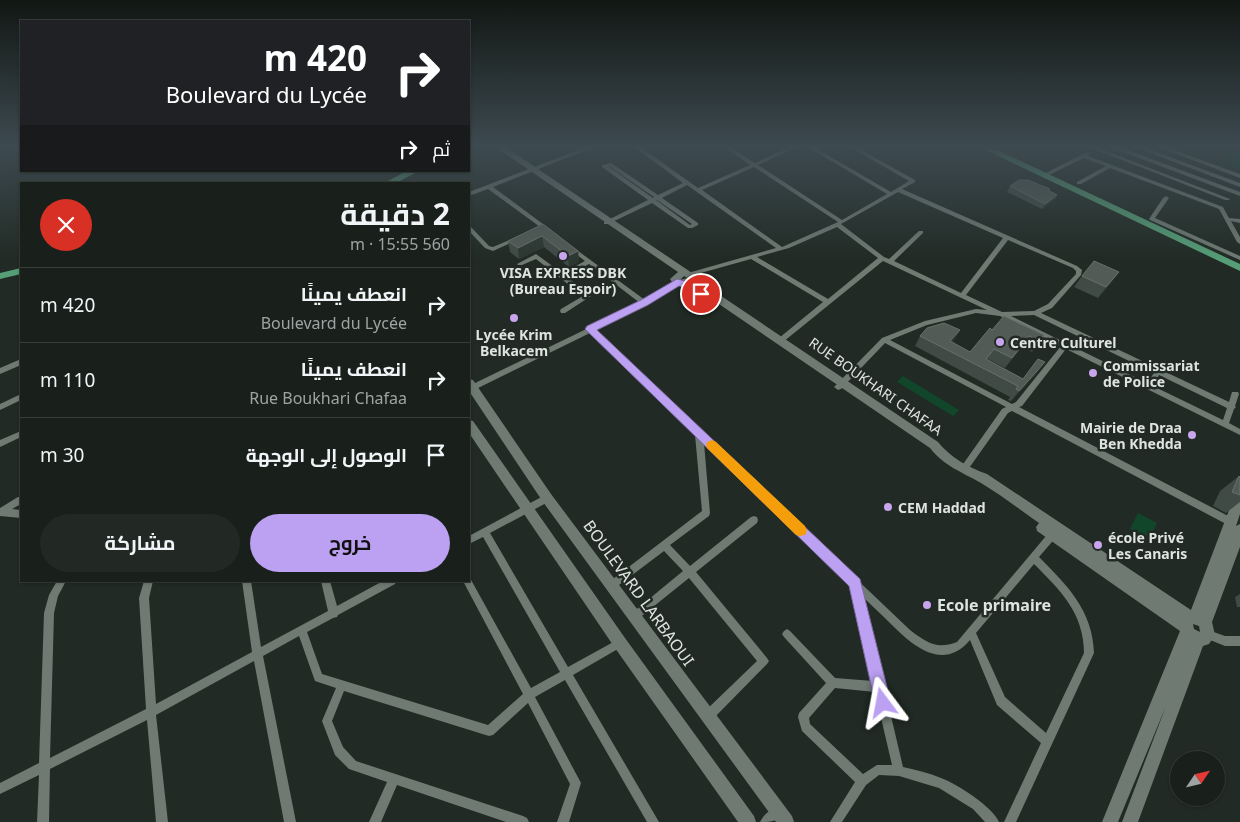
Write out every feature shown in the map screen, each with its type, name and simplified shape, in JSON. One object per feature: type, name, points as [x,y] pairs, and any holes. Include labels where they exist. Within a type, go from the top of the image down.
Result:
[{"type":"main road","name":"RUE BOUKHARI CHAFAA","points":[[552,184],[841,385]]},
{"type":"main road","points":[[1061,184],[1240,268]]},
{"type":"main road","points":[[0,276],[20,271]]},
{"type":"main road","name":"RUE BOUKHARI CHAFAA","points":[[685,278],[781,340],[930,450],[938,451],[969,472]]},
{"type":"main road","name":"BOULEVARD LARBAOUI","points":[[470,386],[547,498],[782,817]]},
{"type":"main road","points":[[470,425],[620,644],[748,822]]},
{"type":"main road","points":[[969,472],[979,484],[1055,531],[1196,627]]},
{"type":"main road","points":[[1110,822],[1196,627],[1236,526],[1240,497]]},
{"type":"main road","points":[[1130,822],[1196,627]]},
{"type":"street","points":[[470,194],[492,184]]},
{"type":"street","points":[[633,184],[654,198],[696,224],[690,227],[654,198],[636,184]]},
{"type":"street","points":[[607,221],[684,184]]},
{"type":"street","points":[[689,184],[781,249]]},
{"type":"street","points":[[698,190],[711,184]]},
{"type":"street","points":[[783,184],[839,223],[882,258],[1001,314],[1240,432]]},
{"type":"street","points":[[874,184],[891,194]]},
{"type":"street","points":[[470,386],[645,303],[685,278],[781,249],[839,223],[909,184]]},
{"type":"street","points":[[1159,184],[1221,208],[1239,240]]},
{"type":"street","points":[[1189,184],[1227,199]]},
{"type":"street","points":[[1213,184],[1240,194]]},
{"type":"street","points":[[488,186],[552,233]]},
{"type":"street","points":[[841,385],[884,340],[925,323],[976,311],[1001,314],[1035,313],[1050,306],[1079,274],[1079,270],[1075,267],[899,190]]},
{"type":"street","points":[[1221,208],[1233,192]]},
{"type":"street","points":[[1166,198],[1152,219],[1240,258]]},
{"type":"street","points":[[1227,219],[1240,221]]},
{"type":"street","points":[[534,230],[543,226]]},
{"type":"street","points":[[470,229],[487,247],[493,249],[525,235]]},
{"type":"street","points":[[890,262],[921,232]]},
{"type":"street","points":[[962,296],[1007,237]]},
{"type":"street","points":[[567,244],[645,303]]},
{"type":"street","points":[[520,264],[536,256],[588,296],[563,311]]},
{"type":"street","points":[[752,257],[828,302]]},
{"type":"street","points":[[781,340],[882,258]]},
{"type":"street","points":[[562,276],[589,261]]},
{"type":"street","points":[[1035,313],[1232,407]]},
{"type":"street","points":[[590,329],[907,634],[926,648],[939,651],[949,650],[960,645],[1055,531]]},
{"type":"street","points":[[884,340],[1236,526]]},
{"type":"street","points":[[969,472],[1005,411],[1019,404],[1065,346]]},
{"type":"street","points":[[0,371],[20,362]]},
{"type":"street","points":[[1148,387],[1158,372]]},
{"type":"street","points":[[1225,425],[1235,394]]},
{"type":"street","points":[[0,407],[20,397]]},
{"type":"street","points":[[612,585],[665,546],[706,512],[699,433]]},
{"type":"street","points":[[0,444],[20,434]]},
{"type":"street","points":[[470,540],[547,498]]},
{"type":"street","points":[[0,512],[20,501]]},
{"type":"street","points":[[0,512],[20,514]]},
{"type":"street","points":[[635,616],[754,520]]},
{"type":"street","points":[[485,533],[653,822]]},
{"type":"street","points":[[665,546],[690,572],[764,661],[708,716]]},
{"type":"street","points":[[1010,822],[1089,654],[1090,639],[1076,606],[1033,556]]},
{"type":"street","points":[[44,822],[49,613],[54,595],[61,582]]},
{"type":"street","points":[[149,582],[144,598],[151,712],[162,822]]},
{"type":"street","points":[[246,582],[257,653],[290,822]]},
{"type":"street","points":[[325,582],[334,614]]},
{"type":"street","points":[[0,789],[151,712],[390,582]]},
{"type":"street","points":[[468,582],[576,783],[563,822]]},
{"type":"street","points":[[855,583],[899,771]]},
{"type":"street","points":[[1196,627],[1225,641],[1240,641]]},
{"type":"street","points":[[302,630],[318,678],[489,731],[529,696],[620,644]]},
{"type":"street","points":[[971,631],[1001,701],[1048,742]]},
{"type":"street","points":[[787,634],[833,683],[879,687]]},
{"type":"street","points":[[833,683],[803,716],[806,727],[862,780]]},
{"type":"street","points":[[342,685],[327,721],[339,751],[353,765],[523,822]]},
{"type":"street","points":[[836,822],[862,780],[877,770],[899,771],[941,783],[977,805],[993,822]]},
{"type":"street","points":[[375,822],[394,779]]},
{"type":"street","points":[[766,822],[782,817]]},
{"type":"green space","points":[[903,376],[959,410],[953,416],[897,382]]},
{"type":"green space","points":[[1138,513],[1157,523],[1149,540],[1130,529]]},
{"type":"building","points":[[1039,184],[1050,189],[1048,190],[1057,195],[1045,204],[1010,186]]},
{"type":"building","points":[[543,224],[578,251],[568,256],[542,236],[518,248],[508,241]]},
{"type":"building","points":[[1094,261],[1119,272],[1106,287],[1082,276]]},
{"type":"building","points":[[1004,316],[1044,335],[1039,341],[1029,336],[1012,358],[994,349],[986,359],[1023,379],[1038,359],[1045,362],[1019,391],[1016,389],[1018,386],[920,336],[927,328],[944,323],[960,330],[950,341],[970,352],[990,328],[992,330]]},
{"type":"building","points":[[1240,477],[1240,495],[1232,492]]},
{"type":"slow traffic","points":[[712,445],[800,531]]},
{"type":"place","name":"VISA EXPRESS DBK (Bureau Espoir)","points":[[563,256]]},
{"type":"place","name":"Lycée Krim Belkacem","points":[[514,318]]},
{"type":"place","name":"Centre Culturel","points":[[1000,342]]},
{"type":"place","name":"Commissariat de Police","points":[[1093,373]]},
{"type":"place","name":"Mairie de Draa Ben Khedda","points":[[1192,435]]},
{"type":"place","name":"CEM Haddad","points":[[888,507]]},
{"type":"place","name":"école Privé Les Canaris","points":[[1098,545]]},
{"type":"place","name":"Ecole primaire","points":[[927,605]]},
{"type":"route","points":[[701,294],[686,284],[677,283],[645,303],[590,329],[855,583],[883,703]]}]
